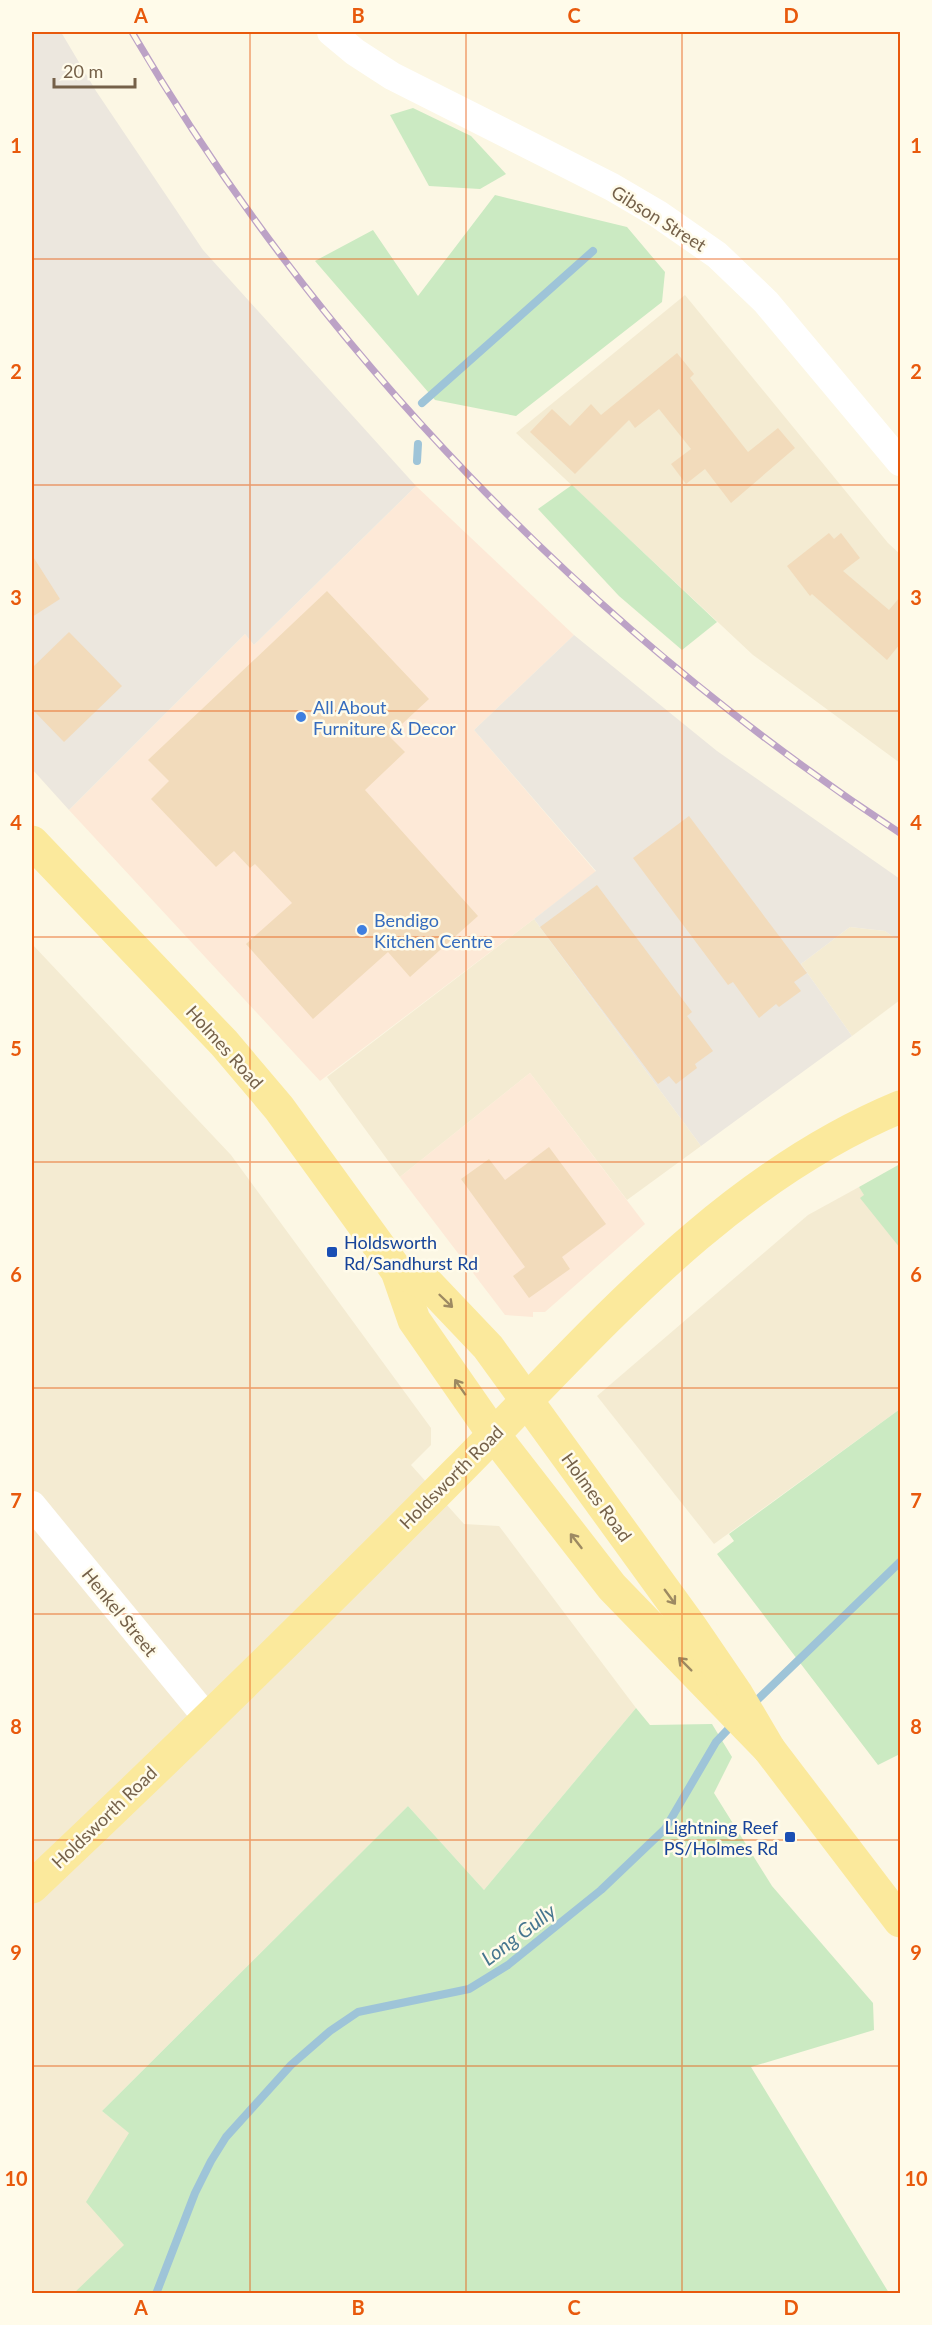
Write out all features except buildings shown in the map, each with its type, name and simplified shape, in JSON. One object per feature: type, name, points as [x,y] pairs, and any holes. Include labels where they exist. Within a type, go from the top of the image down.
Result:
[{"type":"main road","name":"Holmes Road","points":[[32,842],[243,1064],[294,1128],[397,1271],[414,1320],[494,1435],[612,1587],[746,1719]]},
{"type":"main road","name":"Holdsworth Road","points":[[32,1887],[208,1719],[651,1278],[733,1204],[836,1136],[900,1107]]},
{"type":"main road","name":"Holmes Road","points":[[397,1271],[429,1285],[488,1347],[746,1719],[900,1921]]},
{"type":"street","name":"Gibson Street","points":[[331,32],[355,52],[426,94],[612,187],[658,214],[717,255],[766,302],[900,462]]},
{"type":"street","name":"Henkel Street","points":[[32,1505],[208,1719]]},
{"type":"shaded area","points":[[32,32],[61,32],[96,91],[203,250],[416,486],[254,645],[245,634],[69,810],[32,769]]},
{"type":"shaded area","points":[[685,295],[888,543],[900,554],[900,763],[753,655],[516,433]]},
{"type":"shaded area","points":[[416,486],[574,635],[474,730],[596,872],[320,1081],[69,810],[245,634],[254,645]]},
{"type":"shaded area","points":[[574,635],[717,751],[900,879],[900,942],[885,931],[850,927],[801,964],[852,1036],[701,1146],[534,919],[596,871],[474,730]]},
{"type":"shaded area","points":[[534,919],[701,1146],[627,1200],[530,1073],[400,1177],[327,1077]]},
{"type":"shaded area","points":[[850,927],[885,931],[900,942],[900,1000],[852,1036],[801,964]]},
{"type":"shaded area","points":[[32,944],[231,1155],[431,1428],[431,1445],[411,1465],[464,1524],[499,1526],[636,1708],[484,1890],[408,1806],[102,2111],[130,2133],[125,2245],[74,2294],[32,2293]]},
{"type":"shaded area","points":[[530,1073],[645,1224],[545,1312],[533,1312],[533,1317],[505,1315],[400,1177]]},
{"type":"shaded area","points":[[859,1187],[900,1248],[900,1409],[714,1544],[597,1396],[808,1215]]},
{"type":"green space","points":[[413,108],[471,136],[506,174],[480,189],[429,186],[390,115]]},
{"type":"green space","points":[[495,195],[627,227],[665,272],[662,302],[516,416],[435,400],[315,261],[373,230],[418,296]]},
{"type":"green space","points":[[572,485],[717,622],[682,650],[619,596],[538,509]]},
{"type":"green space","points":[[900,1164],[900,1248],[860,1198],[864,1195],[859,1187]]},
{"type":"green space","points":[[900,1409],[900,1754],[878,1765],[717,1554],[734,1541],[729,1534]]},
{"type":"green space","points":[[636,1708],[650,1725],[712,1724],[732,1757],[714,1793],[772,1886],[873,2003],[874,2030],[751,2067],[889,2293],[74,2293],[124,2245],[86,2202],[129,2133],[102,2111],[408,1806],[484,1890]]},
{"type":"waterway","points":[[422,403],[593,251]]},
{"type":"waterway","points":[[417,461],[418,444]]},
{"type":"waterway","name":"Long Gully","points":[[752,1705],[900,1562]]},
{"type":"waterway","name":"Long Gully","points":[[156,2294],[195,2193],[211,2161],[226,2137],[291,2065],[330,2031],[358,2012],[469,1989],[508,1965],[601,1890],[665,1829],[716,1742],[734,1723]]},
{"type":"railway","points":[[132,32],[206,150],[288,264],[376,373],[470,476],[570,575],[675,667],[785,753],[900,833]]},
{"type":"place","name":"All About Furniture & Decor","points":[[301,717]]},
{"type":"place","name":"Bendigo Kitchen Centre","points":[[362,930]]},
{"type":"place","name":"Holdsworth Rd/Sandhurst Rd","points":[[332,1252]]},
{"type":"place","name":"Lightning Reef PS/Holmes Rd","points":[[790,1837]]}]
